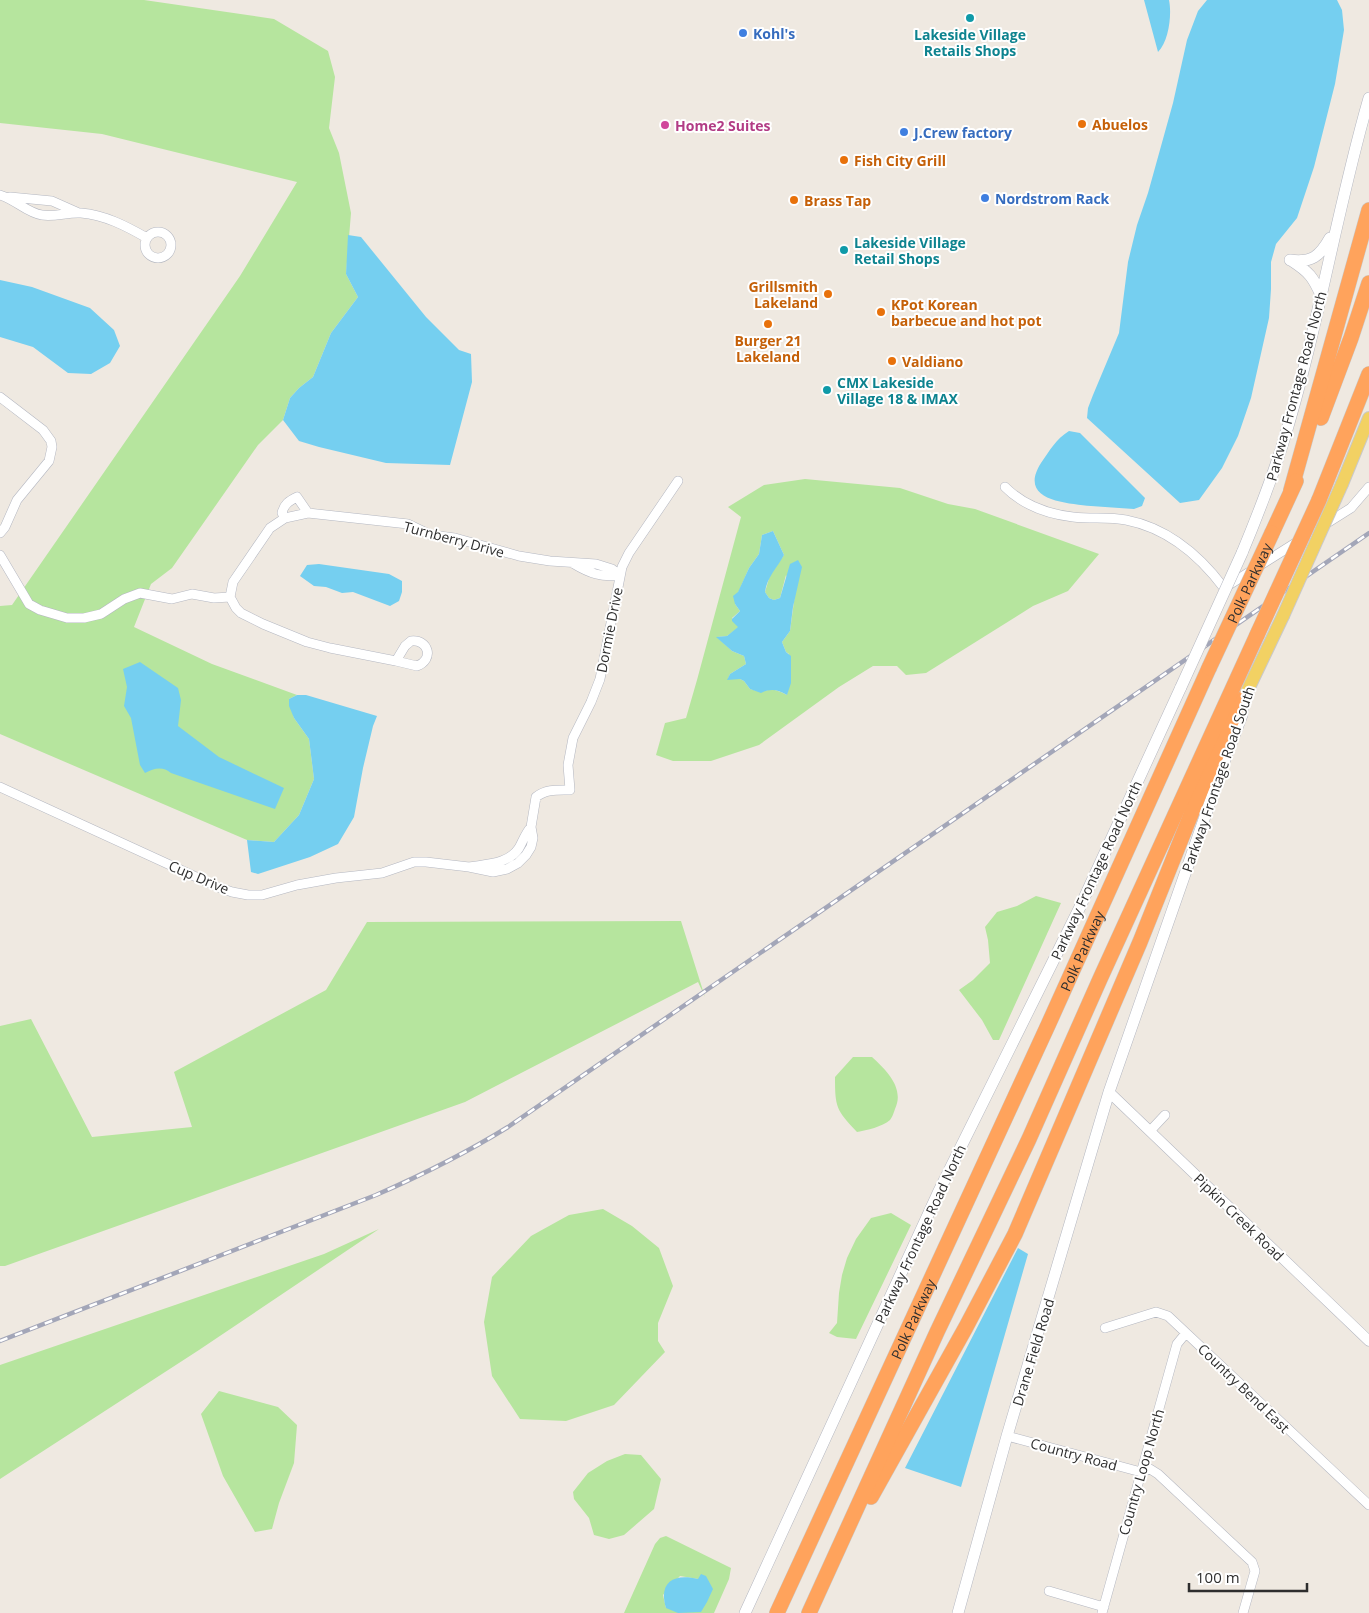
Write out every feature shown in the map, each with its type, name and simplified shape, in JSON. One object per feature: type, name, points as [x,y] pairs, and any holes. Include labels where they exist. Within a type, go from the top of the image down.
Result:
[{"type":"highway","points":[[1291,490],[1321,388],[1369,210]]},
{"type":"highway","name":"Polk Parkway","points":[[776,1613],[792,1582],[1049,1023],[1272,533],[1336,381],[1369,283]]},
{"type":"highway","name":"Polk Parkway","points":[[809,1613],[937,1332],[1029,1139],[1100,979],[1258,635],[1319,500],[1369,374]]},
{"type":"highway","points":[[821,1588],[966,1328],[1015,1234],[1136,950],[1202,787],[1238,706],[1244,698]]},
{"type":"main road","name":"Parkway Frontage Road North","points":[[745,1613],[938,1193],[1088,890],[1242,553],[1265,498],[1284,442],[1348,174],[1369,98]]},
{"type":"main road","points":[[1320,295],[1313,278],[1306,270],[1290,260],[1302,262],[1312,259],[1320,253],[1336,227]]},
{"type":"main road","name":"Parkway Frontage Road South","points":[[1109,1092],[1242,715],[1244,698],[1342,484],[1369,418]]},
{"type":"main road","name":"Drane Field Road","points":[[958,1613],[1109,1092]]},
{"type":"street","points":[[0,195],[52,201],[80,213],[112,220],[146,238]]},
{"type":"street","points":[[10,197],[40,215],[80,213]]},
{"type":"street","points":[[0,397],[43,430],[51,441],[52,447],[49,461],[17,500],[0,533]]},
{"type":"street","name":"Dormie Drive","points":[[530,827],[536,797],[551,790],[570,790],[568,765],[573,738],[600,679],[620,575],[629,553],[678,481]]},
{"type":"street","points":[[1005,487],[1022,501],[1055,513],[1072,517],[1124,520],[1142,524],[1159,531],[1195,555],[1224,588],[1350,508],[1369,487]]},
{"type":"street","points":[[286,518],[282,513],[283,506],[297,497],[308,513]]},
{"type":"street","name":"Turnberry Drive","points":[[230,597],[233,582],[265,534],[279,521],[308,513],[408,524],[431,534],[455,538],[520,556],[550,561],[596,564],[612,569],[620,575]]},
{"type":"street","points":[[0,555],[29,604],[40,610],[67,618],[84,618],[101,614],[124,598],[140,593],[172,599],[192,594],[214,598],[230,597],[241,613],[286,634],[330,648],[396,660]]},
{"type":"street","name":"Cup Drive","points":[[1,789],[218,887],[248,895],[262,894],[336,878],[382,874],[414,862],[469,867]]},
{"type":"street","points":[[469,867],[494,863],[509,858],[518,849],[530,827]]},
{"type":"street","points":[[469,867],[492,872],[508,870],[520,861],[531,847],[533,838],[530,827]]},
{"type":"street","points":[[513,854],[520,861]]},
{"type":"street","name":"Pipkin Creek Road","points":[[1109,1092],[1369,1341]]},
{"type":"street","points":[[1150,1131],[1165,1115]]},
{"type":"street","name":"Country Bend East","points":[[1105,1328],[1156,1312],[1168,1316],[1369,1506]]},
{"type":"street","name":"Country Loop North","points":[[1103,1610],[1177,1344],[1186,1332]]},
{"type":"street","name":"Country Road","points":[[1008,1436],[1141,1472],[1150,1470],[1158,1474],[1252,1562],[1255,1572],[1243,1613]]},
{"type":"street","points":[[1049,1591],[1103,1610]]},
{"type":"green space","points":[[0,0],[144,0],[274,19],[328,51],[335,77],[329,128],[339,153],[351,213],[346,274],[358,297],[331,333],[313,377],[290,398],[283,420],[258,445],[172,568],[151,584],[134,627],[212,664],[297,695],[289,699],[294,718],[309,739],[314,779],[299,815],[274,842],[247,840],[0,734],[0,606],[12,605],[240,276],[297,182],[102,134],[0,123]]},
{"type":"green space","points":[[805,479],[900,488],[948,504],[975,509],[1099,554],[1068,591],[1033,606],[926,673],[906,675],[897,666],[873,666],[839,687],[759,745],[711,761],[673,761],[656,755],[665,723],[686,718],[741,517],[728,507],[764,485]],"holes":[[[773,531],[784,555],[770,575],[765,592],[769,598],[774,600],[780,598],[786,575],[795,594],[790,631],[782,642],[786,652],[789,654],[787,695],[774,690],[761,692],[750,689],[740,679],[728,679],[730,674],[746,664],[744,656],[732,651],[717,637],[727,636],[739,627],[732,618],[740,611],[735,604],[749,568],[759,554],[762,535]]]},
{"type":"green space","points":[[1036,896],[1061,903],[999,1040],[993,1040],[982,1020],[959,990],[973,980],[990,963],[985,927],[997,912],[1017,906]]},
{"type":"green space","points":[[681,921],[705,997],[698,982],[465,1102],[5,1266],[0,1266],[0,1026],[31,1019],[92,1137],[192,1127],[174,1072],[326,990],[367,922]]},
{"type":"green space","points":[[853,1057],[872,1057],[888,1074],[898,1094],[890,1120],[879,1126],[857,1132],[838,1108],[835,1095],[835,1077]]},
{"type":"green space","points":[[603,1209],[632,1226],[659,1248],[673,1286],[658,1323],[658,1341],[665,1352],[614,1405],[566,1421],[520,1419],[492,1376],[484,1322],[492,1277],[531,1236],[569,1215]]},
{"type":"green space","points":[[891,1213],[911,1225],[856,1339],[837,1337],[829,1333],[837,1323],[839,1293],[847,1258],[856,1239],[871,1218]]},
{"type":"green space","points":[[379,1229],[199,1350],[0,1479],[0,1365],[324,1254]]},
{"type":"green space","points":[[219,1391],[278,1407],[297,1425],[294,1463],[279,1503],[272,1529],[255,1532],[223,1476],[201,1414]]},
{"type":"green space","points":[[625,1454],[641,1455],[661,1479],[654,1509],[624,1535],[609,1539],[594,1535],[589,1518],[574,1499],[573,1492],[588,1473],[607,1461]]},
{"type":"green space","points":[[666,1536],[731,1568],[729,1579],[714,1613],[624,1613],[655,1544],[660,1538]],"holes":[[[680,1576],[698,1579],[666,1608],[663,1595]]]},
{"type":"water","points":[[1144,0],[1169,0],[1169,27],[1165,41],[1158,52]]},
{"type":"water","points":[[1207,0],[1337,0],[1342,10],[1344,30],[1335,84],[1314,167],[1297,218],[1276,244],[1271,262],[1269,318],[1251,398],[1238,436],[1222,468],[1199,500],[1180,503],[1087,418],[1088,408],[1119,333],[1128,262],[1173,103],[1187,40],[1198,11]]},
{"type":"water","points":[[348,235],[361,237],[426,317],[459,350],[471,354],[472,382],[450,465],[386,463],[319,447],[299,441],[283,420],[290,398],[313,377],[331,333],[358,297],[346,274]]},
{"type":"water","points":[[0,280],[32,287],[90,308],[114,330],[120,346],[110,363],[91,374],[68,373],[33,347],[0,337]]},
{"type":"water","points":[[1069,431],[1080,433],[1145,498],[1142,506],[1134,509],[1091,506],[1058,501],[1040,493],[1035,485],[1035,476],[1041,463],[1057,441]]},
{"type":"water","points":[[773,531],[784,555],[766,587],[765,592],[769,598],[774,600],[780,598],[790,564],[798,560],[802,567],[790,631],[782,642],[786,652],[791,656],[791,683],[787,695],[774,690],[761,693],[750,689],[740,679],[727,680],[730,674],[746,664],[744,656],[732,651],[716,637],[727,636],[738,627],[732,621],[740,611],[735,604],[733,596],[738,592],[749,568],[759,554],[762,535]]},
{"type":"water","points":[[319,564],[389,574],[402,581],[402,592],[399,601],[390,606],[353,592],[342,593],[326,587],[314,586],[300,576],[307,565]]},
{"type":"water","points":[[140,662],[178,688],[181,700],[178,726],[219,757],[284,788],[275,809],[171,773],[165,769],[155,769],[145,773],[140,765],[131,718],[124,706],[127,687],[123,669]]},
{"type":"water","points":[[297,695],[306,695],[377,716],[363,768],[354,817],[338,844],[310,857],[258,874],[251,872],[247,840],[274,842],[299,815],[314,779],[309,739],[294,718],[289,706],[289,699]]},
{"type":"water","points":[[1018,1248],[1028,1254],[961,1487],[905,1468]]},
{"type":"water","points":[[701,1574],[706,1576],[713,1589],[701,1612],[678,1613],[666,1608],[664,1592],[670,1582],[682,1577],[698,1579]]},
{"type":"railway","points":[[0,1341],[376,1195],[410,1180],[492,1137],[1369,533]]},
{"type":"place","name":"Lakeside Village Retails Shops","points":[[970,18]]},
{"type":"place","name":"Kohl's","points":[[743,33]]},
{"type":"place","name":"Abuelos","points":[[1082,124]]},
{"type":"place","name":"Home2 Suites","points":[[665,125]]},
{"type":"place","name":"J.Crew factory","points":[[904,132]]},
{"type":"place","name":"Fish City Grill","points":[[844,160]]},
{"type":"place","name":"Nordstrom Rack","points":[[985,198]]},
{"type":"place","name":"Brass Tap","points":[[794,200]]},
{"type":"place","name":"Lakeside Village Retail Shops","points":[[844,250]]},
{"type":"place","name":"Grillsmith Lakeland","points":[[828,294]]},
{"type":"place","name":"KPot Korean barbecue and hot pot","points":[[881,312]]},
{"type":"place","name":"Burger 21 Lakeland","points":[[768,324]]},
{"type":"place","name":"Valdiano","points":[[892,361]]},
{"type":"place","name":"CMX Lakeside Village 18 & IMAX","points":[[827,390]]}]
